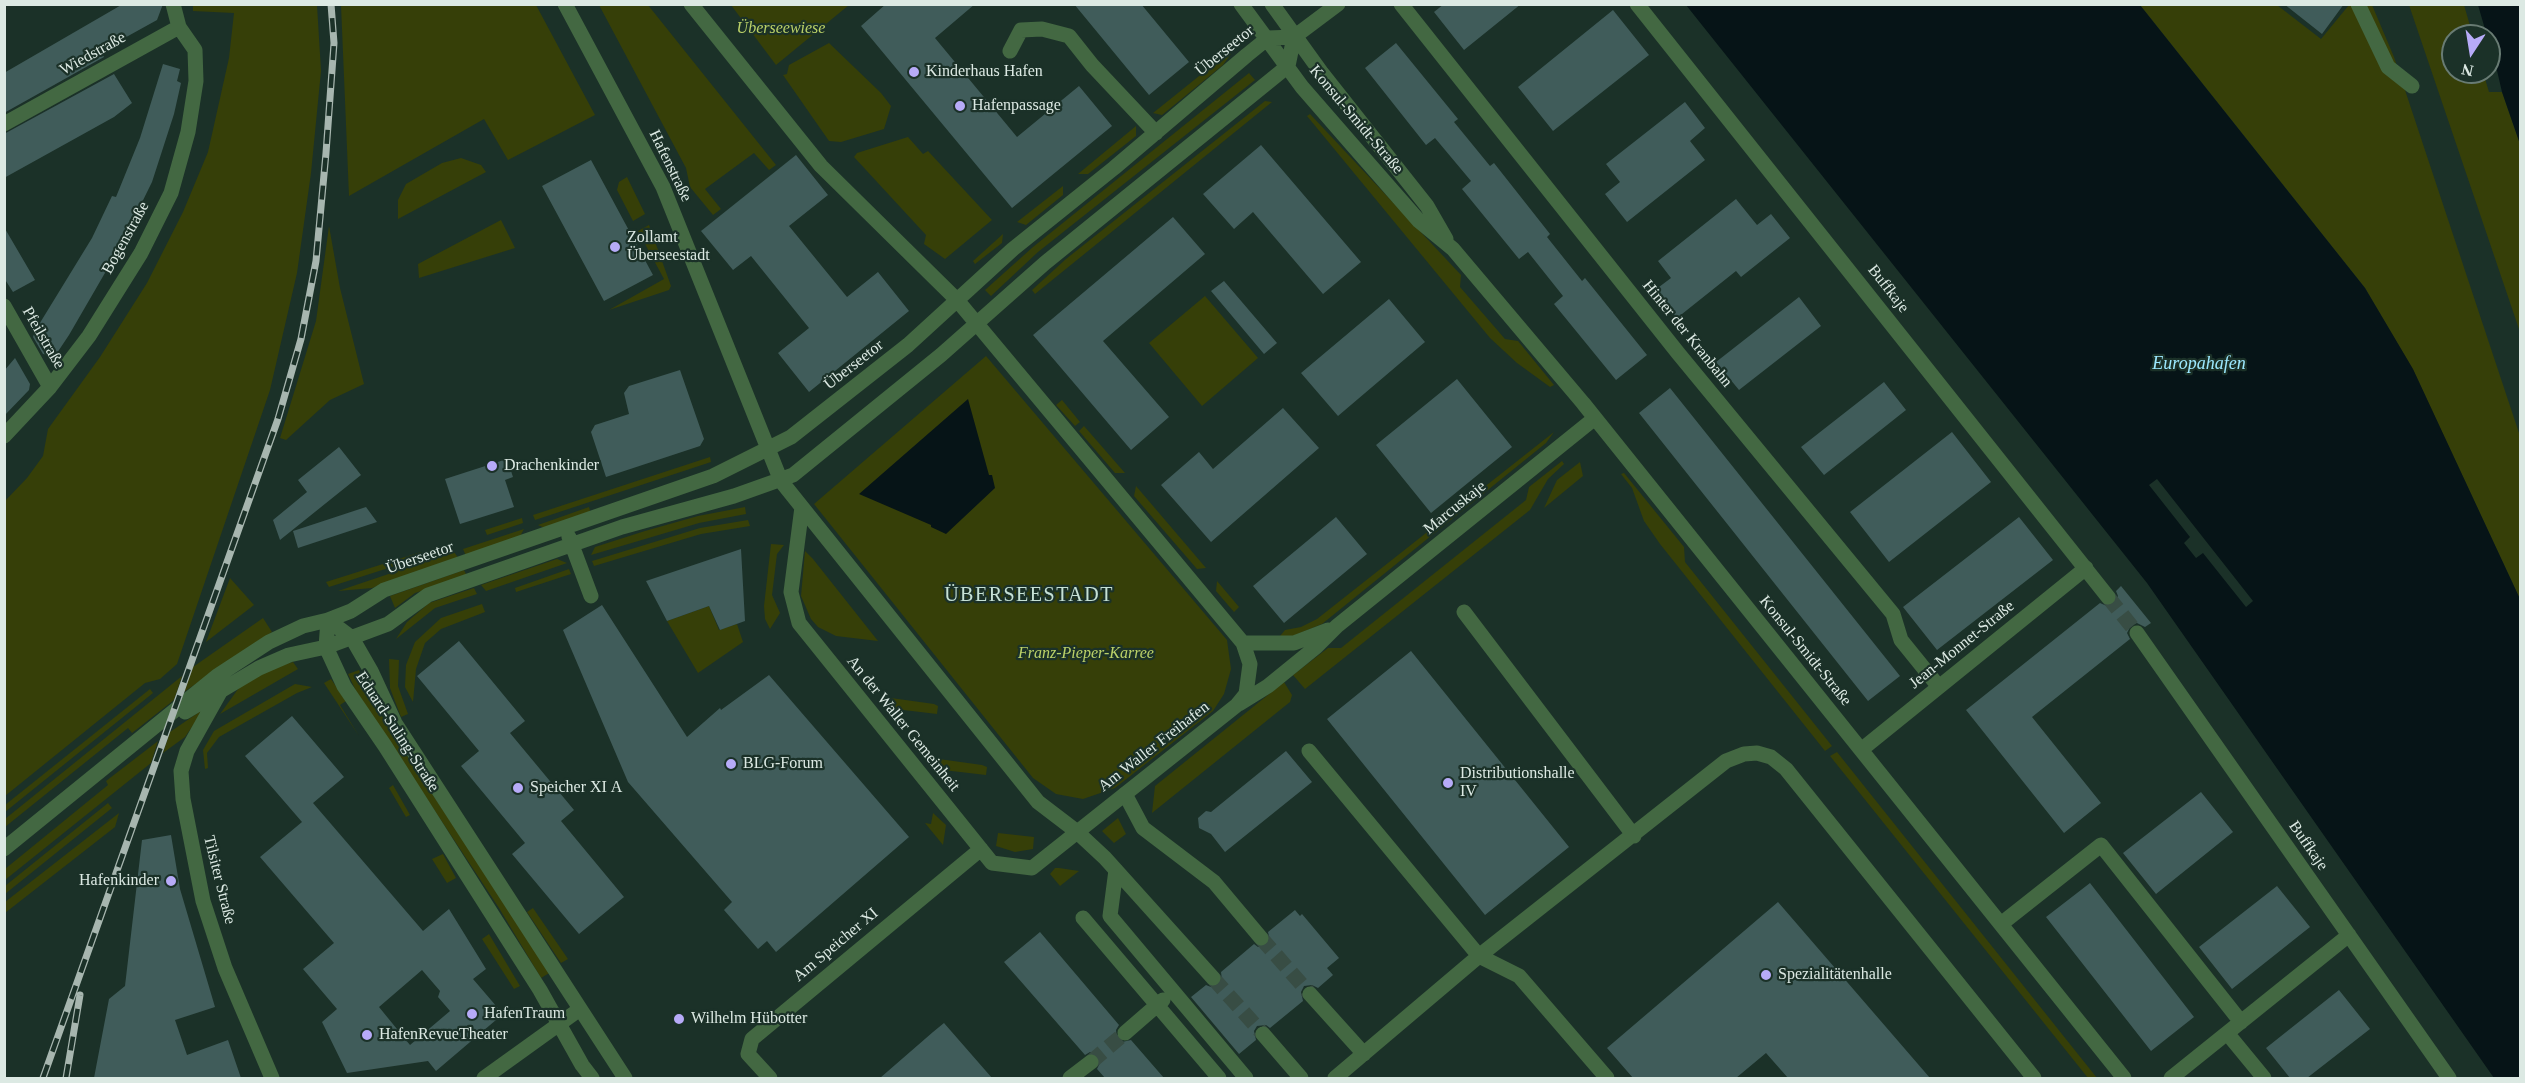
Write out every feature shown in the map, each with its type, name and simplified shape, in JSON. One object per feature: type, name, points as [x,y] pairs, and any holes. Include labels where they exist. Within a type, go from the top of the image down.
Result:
[{"type":"street","points":[[173,4],[179,27]]},
{"type":"street","name":"Hafenstraße","points":[[565,4],[663,186],[770,450]]},
{"type":"street","points":[[691,4],[821,166],[957,300]]},
{"type":"street","name":"Konsul-Smidt-Straße","points":[[1241,4],[1288,66],[1419,221],[1453,249]]},
{"type":"street","name":"Konsul-Smidt-Straße","points":[[1272,4],[1294,37],[1427,206],[1453,249],[1595,418],[2124,1078]]},
{"type":"street","points":[[1288,66],[1294,37],[1338,4]]},
{"type":"street","name":"Hinter der Kranbahn","points":[[1401,4],[1678,353],[1893,615],[1901,640],[1939,687]]},
{"type":"street","name":"Buffkaje","points":[[1637,4],[2108,597]]},
{"type":"street","points":[[2358,4],[2388,67],[2412,86]]},
{"type":"street","name":"Wiedstraße","points":[[4,124],[179,27]]},
{"type":"street","name":"Bogenstraße","points":[[4,436],[50,387],[89,336],[129,273],[171,193],[188,132],[196,81],[195,50],[179,27]]},
{"type":"street","points":[[1010,51],[1021,30],[1042,29],[1069,36],[1092,65],[1156,133]]},
{"type":"street","name":"Überseetor","points":[[4,849],[217,676],[269,642],[303,626],[351,611],[384,590],[713,476],[791,438],[908,345],[1013,249],[1268,38],[1294,37]]},
{"type":"street","name":"Überseetor","points":[[143,738],[259,668],[289,655],[326,647],[388,624],[428,595],[622,526],[781,481],[817,458],[1045,263],[1288,66]]},
{"type":"street","name":"Am Waller Freihafen","points":[[957,300],[975,325],[1243,643],[1250,664],[1250,679],[1246,694],[1237,705],[1076,831]]},
{"type":"street","name":"Pfeilstraße","points":[[4,306],[50,387]]},
{"type":"street","name":"Marcuskaje","points":[[1237,705],[1268,687],[1316,647],[1336,626],[1595,418]]},
{"type":"street","points":[[770,450],[781,481],[1038,802],[1076,831],[1116,870],[1214,978]]},
{"type":"street","name":"An der Waller Gemeinheit","points":[[802,507],[791,592],[799,623],[981,849],[993,863],[1032,868],[1076,831]]},
{"type":"street","points":[[565,528],[591,596]]},
{"type":"street","name":"Jean-Monnet-Straße","points":[[1861,750],[2086,568]]},
{"type":"street","points":[[1464,612],[1634,836]]},
{"type":"street","name":"Eduard-Suling-Straße","points":[[328,620],[352,638],[371,671],[395,723],[625,1078]]},
{"type":"street","name":"Eduard-Suling-Straße","points":[[328,620],[326,647],[344,686],[385,746],[592,1078]]},
{"type":"street","name":"Marcuskaje","points":[[1243,643],[1294,643],[1336,626]]},
{"type":"street","name":"Buffkaje","points":[[2137,633],[2449,1078]]},
{"type":"street","name":"Tilsiter Straße","points":[[222,690],[188,751],[181,771],[183,799],[203,901],[210,923],[225,968],[272,1078]]},
{"type":"street","points":[[1309,751],[1479,956],[1519,976],[1607,1078]]},
{"type":"street","points":[[1335,1078],[1479,956],[1634,836],[1726,761],[1744,754],[1771,757],[1786,769],[2034,1078]]},
{"type":"street","points":[[1125,794],[1143,828],[1214,882],[1262,938]]},
{"type":"street","points":[[2001,924],[2102,845],[2244,1020]]},
{"type":"street","name":"Am Speicher XI","points":[[770,1078],[748,1054],[752,1039],[981,849]]},
{"type":"street","points":[[1116,870],[1110,916],[1246,1078]]},
{"type":"street","points":[[1083,918],[1219,1078]]},
{"type":"street","points":[[2171,1078],[2349,935]]},
{"type":"street","points":[[1125,1033],[1172,992]]},
{"type":"street","points":[[1310,994],[1364,1054]]},
{"type":"street","points":[[484,1078],[580,1009]]},
{"type":"street","points":[[2227,1033],[2264,1078]]},
{"type":"street","points":[[1263,1034],[1301,1078]]},
{"type":"street","points":[[1070,1078],[1090,1062]]},
{"type":"green space","points":[[193,5],[317,5],[321,71],[311,173],[297,273],[270,390],[177,664],[160,679],[145,683],[5,796],[5,501],[27,478],[43,456],[48,429],[100,357],[147,283],[183,212],[208,152],[229,58],[234,13],[193,11]]},
{"type":"green space","points":[[341,5],[536,5],[595,115],[508,160],[484,119],[349,196]]},
{"type":"green space","points":[[599,5],[648,5],[776,165],[769,170],[754,153],[705,189],[721,209],[713,215],[690,187],[686,168]]},
{"type":"green space","name":"Überseewiese","points":[[731,5],[849,5],[776,65]]},
{"type":"green space","points":[[2140,5],[2277,5],[2321,39],[2349,5],[2372,5],[2394,57],[2520,436],[2520,599],[2413,370],[2365,288]]},
{"type":"green space","points":[[2409,5],[2464,5],[2470,24],[2441,24],[2441,84],[2487,84],[2489,92],[2502,92],[2520,144],[2520,332]]},
{"type":"green space","points":[[829,43],[881,93],[891,106],[884,129],[841,142],[829,141],[783,75],[787,74],[789,65]]},
{"type":"green space","points":[[1229,52],[1231,54],[1223,65],[1162,115],[1153,113]]},
{"type":"green space","points":[[1249,73],[1255,80],[1038,252],[991,296],[985,290],[1033,247]]},
{"type":"green space","points":[[1265,101],[1272,102],[1035,294],[1032,290],[1066,259]]},
{"type":"green space","points":[[1310,114],[1461,275],[1460,287],[1505,339],[1518,341],[1554,385],[1550,387],[1517,363],[1490,338],[1307,116]]},
{"type":"green space","points":[[1136,126],[1136,136],[1088,174],[1078,174]]},
{"type":"green space","points":[[908,137],[923,154],[928,151],[992,220],[945,259],[924,244],[926,235],[854,157],[857,153]]},
{"type":"green space","points":[[461,158],[481,165],[486,172],[398,219],[398,200],[406,184],[442,163]]},
{"type":"green space","points":[[627,177],[645,214],[633,221],[617,190],[619,182]]},
{"type":"green space","points":[[1063,186],[1063,195],[1026,225],[1017,222]]},
{"type":"green space","points":[[501,220],[515,248],[419,278],[418,264]]},
{"type":"green space","points":[[649,225],[671,286],[669,290],[609,310],[664,279],[638,231]]},
{"type":"green space","points":[[329,226],[340,288],[364,384],[330,400],[286,440],[280,438],[316,321]]},
{"type":"green space","points":[[1003,234],[1002,243],[975,264],[973,261]]},
{"type":"green space","points":[[1205,296],[1258,358],[1202,406],[1149,343]]},
{"type":"green space","name":"Franz-Pieper-Karree","points":[[986,356],[1227,640],[1231,669],[1224,694],[1213,711],[1115,788],[1083,799],[1056,794],[1033,778],[814,504]]},
{"type":"green space","points":[[1062,400],[1080,422],[1075,426],[1056,405]]},
{"type":"green space","points":[[1084,426],[1125,473],[1115,473],[1079,431]]},
{"type":"green space","points":[[1554,432],[1546,443],[1322,624],[1293,636],[1280,636],[1285,630],[1301,627],[1317,619]]},
{"type":"green space","points":[[710,457],[711,462],[535,520],[533,515]]},
{"type":"green space","points":[[1562,461],[1564,464],[1548,479],[1530,510],[1305,689],[1293,675],[1328,648],[1341,648],[1526,500],[1529,487]]},
{"type":"green space","points":[[1580,462],[1583,476],[1544,508],[1557,480]]},
{"type":"green space","points":[[1624,473],[1684,547],[1685,562],[1832,746],[1825,751],[1660,544],[1644,521],[1632,488],[1621,474]]},
{"type":"green space","points":[[1136,486],[1206,568],[1197,569],[1134,496]]},
{"type":"green space","points":[[589,507],[591,514],[547,529],[538,525]]},
{"type":"green space","points":[[745,507],[746,514],[699,523],[591,555],[595,547],[645,531],[698,516]]},
{"type":"green space","points":[[522,518],[523,523],[487,535],[485,530]]},
{"type":"green space","points":[[748,520],[750,526],[701,534],[594,566],[592,561],[700,528]]},
{"type":"green space","points":[[524,529],[519,538],[466,556],[463,549]]},
{"type":"green space","points":[[771,544],[784,545],[777,554],[772,595],[780,613],[770,629],[765,619],[764,606]]},
{"type":"green space","points":[[805,551],[878,641],[836,636],[818,627],[811,619],[801,596]]},
{"type":"green space","points":[[421,552],[423,557],[329,587],[326,582]]},
{"type":"green space","points":[[454,552],[459,559],[372,588],[338,591]]},
{"type":"green space","points":[[557,559],[567,563],[486,591],[481,585]]},
{"type":"green space","points":[[569,569],[571,574],[516,592],[515,588]]},
{"type":"green space","points":[[464,570],[467,576],[415,593],[395,608],[390,596]]},
{"type":"green space","points":[[230,578],[254,605],[206,642]]},
{"type":"green space","points":[[1217,581],[1239,607],[1234,612],[1216,591]]},
{"type":"green space","points":[[474,588],[477,594],[435,608],[396,639],[407,622],[429,603]]},
{"type":"green space","points":[[482,604],[485,612],[441,629],[425,643],[416,669],[413,702],[405,687],[406,665],[415,642],[441,618]]},
{"type":"green space","points":[[709,606],[719,630],[737,624],[743,642],[698,673],[667,621]]},
{"type":"green space","points":[[263,618],[272,632],[184,692],[193,667]]},
{"type":"green space","points":[[389,659],[399,660],[398,686],[408,714],[401,717],[390,688]]},
{"type":"green space","points":[[293,662],[298,669],[220,714],[241,685],[275,667]]},
{"type":"green space","points":[[359,670],[374,703],[399,744],[551,972],[541,978],[499,908],[357,693],[348,674]]},
{"type":"green space","points":[[182,676],[174,700],[132,733],[128,728],[5,827],[5,819]]},
{"type":"green space","points":[[331,679],[346,701],[340,705],[359,736],[324,683]]},
{"type":"green space","points":[[1284,682],[1292,695],[1290,702],[1152,813],[1155,786]]},
{"type":"green space","points":[[295,684],[312,687],[297,693],[219,737],[207,753],[208,768],[205,769],[203,750],[214,731]]},
{"type":"green space","points":[[150,689],[153,693],[5,812],[5,805]]},
{"type":"green space","points":[[891,698],[934,704],[938,706],[937,714],[895,709],[890,707]]},
{"type":"green space","points":[[205,708],[185,737],[163,753],[170,732]]},
{"type":"green space","points":[[158,741],[151,763],[5,880],[5,869],[108,785],[106,781]]},
{"type":"green space","points":[[1837,752],[2097,1078],[2088,1078],[1830,756]]},
{"type":"green space","points":[[939,759],[982,765],[987,767],[986,775],[939,769]]},
{"type":"green space","points":[[393,785],[410,815],[406,817],[389,788]]},
{"type":"green space","points":[[108,803],[112,808],[5,894],[5,886]]},
{"type":"green space","points":[[119,813],[115,827],[5,913],[5,902]]},
{"type":"green space","points":[[933,813],[946,825],[943,845],[925,823],[931,824]]},
{"type":"green space","points":[[1118,818],[1126,834],[1114,843],[1102,831]]},
{"type":"green space","points":[[998,833],[1034,837],[1033,849],[1015,852],[996,846]]},
{"type":"green space","points":[[443,854],[456,878],[447,883],[432,859]]},
{"type":"green space","points":[[1055,868],[1079,871],[1060,886],[1050,874]]},
{"type":"green space","points":[[533,908],[568,959],[561,963],[527,912]]},
{"type":"green space","points":[[489,934],[520,986],[514,989],[482,939]]},
{"type":"water","name":"Europahafen","points":[[1686,5],[2140,5],[2365,288],[2413,369],[2520,599],[2520,1078],[2494,1078],[2147,583]]},
{"type":"water","points":[[2478,5],[2520,5],[2520,144],[2500,84],[2501,24],[2484,24]]},
{"type":"water","points":[[968,399],[989,475],[992,475],[995,488],[946,534],[931,525],[859,494]]},
{"type":"pier","points":[[2157,479],[2253,601],[2246,607],[2203,553],[2196,558],[2184,543],[2190,537],[2149,485]]},
{"type":"building","points":[[123,4],[163,4],[157,20],[101,51],[104,57],[4,113],[4,73]]},
{"type":"building","name":"Hafenpassage","points":[[886,4],[975,4],[935,38],[1017,137],[1079,86],[1112,126],[1012,208],[861,26]]},
{"type":"building","points":[[1074,4],[1141,4],[1189,62],[1149,95]]},
{"type":"building","points":[[1444,4],[1521,4],[1464,50],[1434,12]]},
{"type":"building","points":[[2284,4],[2344,4],[2322,34]]},
{"type":"building","points":[[1613,10],[1649,55],[1553,131],[1518,87]]},
{"type":"building","points":[[1396,43],[1458,119],[1454,122],[1490,166],[1494,163],[1550,234],[1547,237],[1582,281],[1585,278],[1647,355],[1616,380],[1554,304],[1563,296],[1528,252],[1519,259],[1462,189],[1471,181],[1435,138],[1426,145],[1365,68]]},
{"type":"building","points":[[163,64],[180,69],[177,81],[181,83],[174,114],[152,182],[120,247],[69,335],[55,356],[43,354],[33,337],[35,331],[92,238],[112,196],[116,197],[140,138]]},
{"type":"building","points":[[114,74],[132,103],[114,117],[4,178],[4,134]]},
{"type":"building","points":[[1685,102],[1705,128],[1690,141],[1705,160],[1627,222],[1605,194],[1620,182],[1606,164]]},
{"type":"building","points":[[1261,145],[1361,262],[1323,294],[1253,212],[1234,229],[1203,194]]},
{"type":"building","points":[[796,155],[828,195],[789,226],[847,297],[878,272],[909,311],[809,392],[778,353],[809,328],[751,256],[733,270],[701,231]]},
{"type":"building","points":[[591,160],[653,275],[604,301],[542,186]]},
{"type":"building","points":[[1736,199],[1757,225],[1771,214],[1790,238],[1741,277],[1736,271],[1677,318],[1655,290],[1671,278],[1658,261]]},
{"type":"building","points":[[1173,217],[1205,254],[1103,341],[1169,417],[1131,450],[1033,335]]},
{"type":"building","points":[[4,227],[35,280],[13,292],[4,278]]},
{"type":"building","points":[[1224,281],[1277,343],[1264,354],[1211,291]]},
{"type":"building","points":[[1799,297],[1821,326],[1739,390],[1716,362]]},
{"type":"building","points":[[1389,299],[1425,342],[1338,416],[1301,373]]},
{"type":"building","points":[[15,358],[30,384],[29,390],[4,416],[4,371]]},
{"type":"building","points":[[680,370],[704,439],[700,446],[606,477],[591,432],[595,425],[629,414],[624,393],[629,386]]},
{"type":"building","points":[[1457,379],[1512,447],[1431,513],[1376,445]]},
{"type":"building","points":[[1884,382],[1906,410],[1824,475],[1801,447]]},
{"type":"building","points":[[1670,388],[1900,676],[1868,701],[1639,413]]},
{"type":"building","points":[[1283,408],[1319,448],[1211,542],[1161,485],[1199,452],[1213,469]]},
{"type":"building","points":[[1952,432],[1991,482],[1889,562],[1850,512]]},
{"type":"building","points":[[339,447],[361,475],[280,540],[273,520],[307,492],[298,480]]},
{"type":"building","points":[[507,459],[513,477],[505,480],[514,507],[460,524],[445,479]]},
{"type":"building","points":[[366,507],[377,522],[298,548],[293,531]]},
{"type":"building","points":[[1336,517],[1367,554],[1284,623],[1253,586]]},
{"type":"building","points":[[2019,517],[2053,560],[1937,650],[1903,607]]},
{"type":"building","points":[[741,549],[745,621],[720,630],[709,606],[667,621],[646,581]]},
{"type":"building","points":[[2121,586],[2151,623],[2145,627],[2137,623],[2131,625],[2127,633],[2130,639],[2032,717],[2101,803],[2064,833],[1966,710],[2100,603],[2109,607],[2114,604],[2118,596],[2116,591]]},
{"type":"building","points":[[602,605],[687,737],[720,708],[721,710],[769,675],[909,837],[776,952],[767,941],[758,949],[724,910],[732,902],[628,782],[563,630]]},
{"type":"building","name":"Speicher XI A","points":[[459,641],[525,721],[510,733],[574,810],[561,821],[624,897],[579,934],[512,854],[525,843],[461,766],[479,751],[417,676]]},
{"type":"building","name":"Distributionshalle IV","points":[[1411,651],[1569,847],[1485,915],[1327,719]]},
{"type":"building","points":[[292,716],[344,777],[313,803],[423,931],[449,909],[486,969],[473,979],[503,1014],[436,1071],[428,1061],[347,1073],[322,1022],[337,1009],[303,969],[334,943],[260,857],[302,822],[245,756]],"holes":[[[422,970],[440,991],[438,997],[450,1011],[410,1045],[379,1007]]]},
{"type":"building","points":[[1286,751],[1312,782],[1225,852],[1211,834],[1199,828],[1198,818],[1206,811],[1211,812]]},
{"type":"building","points":[[2201,792],[2233,832],[2156,894],[2123,853]]},
{"type":"building","points":[[171,835],[180,889],[215,1007],[175,1020],[187,1055],[228,1040],[241,1078],[94,1078],[109,999],[125,986],[142,840]]},
{"type":"building","points":[[2090,883],[2194,1017],[2151,1051],[2046,917]]},
{"type":"building","points":[[2277,886],[2310,927],[2232,989],[2199,947]]},
{"type":"building","name":"Spezialitätenhalle","points":[[1778,902],[1930,1078],[1788,1078],[1766,1053],[1736,1078],[1633,1078],[1607,1048]]},
{"type":"building","points":[[1295,910],[1300,916],[1302,914],[1339,958],[1327,968],[1333,975],[1318,988],[1312,985],[1304,986],[1301,992],[1303,1001],[1270,1028],[1266,1025],[1257,1026],[1254,1031],[1256,1040],[1239,1054],[1191,997],[1206,985],[1219,986],[1222,980],[1221,972],[1254,944],[1258,947],[1267,946],[1270,941],[1268,932]]},
{"type":"building","points":[[1040,932],[1119,1025],[1116,1030],[1117,1039],[1122,1042],[1131,1040],[1164,1078],[1105,1078],[1097,1069],[1101,1061],[1098,1056],[1090,1052],[1085,1055],[1004,962]]},
{"type":"building","points":[[2339,990],[2370,1029],[2307,1078],[2290,1078],[2266,1048]]},
{"type":"building","points":[[944,1023],[992,1078],[880,1078],[933,1032]]},
{"type":"tunnel","points":[[2108,597],[2137,633]]},
{"type":"tunnel","points":[[1261,938],[1310,994]]},
{"type":"tunnel","points":[[1213,978],[1263,1034]]},
{"type":"tunnel","points":[[1091,1062],[1125,1033]]},
{"type":"railway","points":[[43,1078],[278,419],[301,339],[316,261],[326,153],[334,43],[331,4]]},
{"type":"railway","points":[[66,1078],[80,995]]},
{"type":"place","name":"Kinderhaus Hafen","points":[[914,72]]},
{"type":"place","name":"Hafenpassage","points":[[960,106]]},
{"type":"place","name":"Zollamt Überseestadt","points":[[615,247]]},
{"type":"place","name":"Drachenkinder","points":[[492,466]]},
{"type":"place","name":"BLG-Forum","points":[[731,764]]},
{"type":"place","name":"Distributionshalle IV","points":[[1448,783]]},
{"type":"place","name":"Speicher XI A","points":[[518,788]]},
{"type":"place","name":"Hafenkinder","points":[[171,881]]},
{"type":"place","name":"Spezialitätenhalle","points":[[1766,975]]},
{"type":"place","name":"HafenTraum","points":[[472,1014]]},
{"type":"place","name":"Wilhelm Hübotter","points":[[679,1019]]},
{"type":"place","name":"HafenRevueTheater","points":[[367,1035]]},
{"type":"district","name":"ÜBERSEESTADT","points":[[1029,596]]}]
